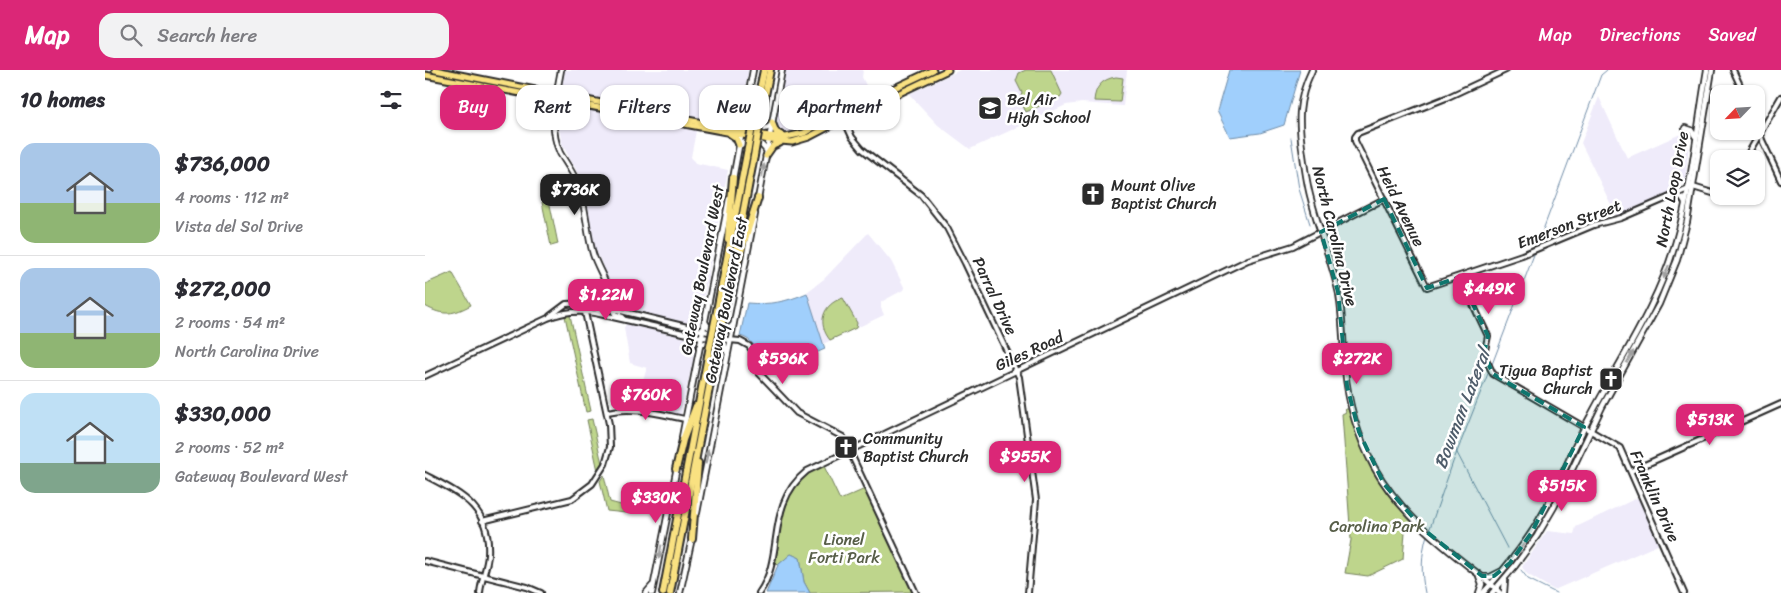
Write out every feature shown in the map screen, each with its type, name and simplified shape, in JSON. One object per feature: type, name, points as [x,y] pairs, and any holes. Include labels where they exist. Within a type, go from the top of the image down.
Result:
[{"type":"highway","points":[[762,85],[764,70]]},
{"type":"highway","points":[[766,85],[770,70]]},
{"type":"highway","points":[[728,288],[755,130]]},
{"type":"highway","points":[[691,539],[702,429],[712,356],[727,266],[751,155]]},
{"type":"highway","points":[[727,266],[733,178]]},
{"type":"highway","points":[[719,316],[758,198]]},
{"type":"highway","points":[[668,588],[703,389],[712,356]]},
{"type":"highway","points":[[676,469],[683,440],[703,389]]},
{"type":"highway","points":[[663,593],[668,588],[702,429]]},
{"type":"main road","points":[[435,70],[516,86]]},
{"type":"main road","points":[[558,85],[561,70]]},
{"type":"main road","name":"Gateway Boulevard West","points":[[750,85],[753,70]]},
{"type":"main road","name":"Gateway Boulevard East","points":[[680,593],[782,70]]},
{"type":"main road","points":[[900,87],[935,72],[948,70]]},
{"type":"main road","name":"North Carolina Drive","points":[[1312,70],[1300,103],[1299,127],[1307,186],[1338,292],[1342,316],[1348,390],[1359,432],[1370,459],[1397,502],[1423,529],[1498,591]]},
{"type":"main road","name":"North Loop Drive","points":[[1492,593],[1498,591],[1507,575],[1537,536],[1554,507],[1590,431],[1659,304],[1670,279],[1682,245],[1712,70]]},
{"type":"main road","name":"North Loop Drive","points":[[1481,593],[1505,569],[1543,514],[1584,427],[1658,290],[1676,242],[1685,204],[1706,71]]},
{"type":"main road","points":[[900,90],[935,72]]},
{"type":"main road","points":[[425,75],[516,92]]},
{"type":"main road","points":[[769,127],[772,123],[776,132],[784,140]]},
{"type":"main road","points":[[1685,128],[1691,130],[1696,137]]},
{"type":"main road","points":[[554,130],[556,142],[580,188],[592,252],[610,292],[611,308]]},
{"type":"main road","points":[[730,130],[736,138],[738,146],[747,141],[761,143],[766,154],[773,146],[810,130]]},
{"type":"main road","points":[[733,130],[792,142],[809,137],[822,130]]},
{"type":"main road","name":"Gateway Boulevard West","points":[[653,592],[741,132]]},
{"type":"main road","points":[[1675,194],[1682,198],[1685,204]]},
{"type":"main road","points":[[704,320],[712,330],[727,330],[733,325]]},
{"type":"main road","points":[[699,347],[708,342],[721,344],[726,349],[727,356]]},
{"type":"main road","points":[[1532,532],[1537,536]]},
{"type":"main road","points":[[1482,576],[1490,577],[1505,569]]},
{"type":"main road","points":[[1477,572],[1482,584],[1481,593]]},
{"type":"main road","points":[[1504,593],[1507,575]]},
{"type":"main road","points":[[646,593],[654,582]]},
{"type":"street","name":"Heid Avenue","points":[[1427,287],[1355,141],[1355,136],[1358,133],[1446,98],[1506,70]]},
{"type":"street","points":[[1733,70],[1740,85]]},
{"type":"street","points":[[1765,124],[1781,97]]},
{"type":"street","name":"Parral Drive","points":[[849,130],[862,149],[921,195],[947,228],[1016,371],[1021,392],[1036,500],[1028,593]]},
{"type":"street","points":[[1763,140],[1781,181]]},
{"type":"street","name":"Emerson Street","points":[[1427,287],[1461,277],[1594,225],[1621,218],[1693,187]]},
{"type":"street","points":[[1693,187],[1710,192]]},
{"type":"street","name":"Giles Road","points":[[759,593],[767,578],[781,509],[789,491],[807,471],[1247,260],[1282,250],[1384,199]]},
{"type":"street","name":"Franklin Drive","points":[[1461,277],[1488,336],[1489,340],[1484,352],[1491,371],[1495,376],[1620,448],[1684,593]]},
{"type":"street","points":[[482,520],[565,501],[577,496],[588,488],[602,470],[609,452],[611,433],[583,303]]},
{"type":"street","points":[[548,318],[562,306],[583,303],[703,330],[740,341],[749,346],[755,354],[759,374],[797,413],[843,437],[915,593]]},
{"type":"street","points":[[590,312],[607,311],[611,308]]},
{"type":"street","points":[[611,308],[615,314],[637,323]]},
{"type":"street","points":[[425,376],[548,318],[565,312],[585,311],[701,337],[731,339]]},
{"type":"street","points":[[1631,471],[1781,404]]},
{"type":"street","points":[[607,412],[633,409],[685,419]]},
{"type":"street","points":[[425,475],[468,500],[476,508],[482,520],[488,543],[488,554],[480,593]]},
{"type":"street","points":[[425,561],[527,587],[541,593]]},
{"type":"highlighted area","points":[[1384,199],[1427,288],[1460,277],[1488,336],[1484,354],[1493,374],[1584,427],[1532,532],[1510,563],[1494,576],[1482,576],[1423,529],[1384,484],[1359,432],[1347,386],[1338,292],[1321,232]]},
{"type":"shaded area","points":[[565,70],[749,70],[746,85],[699,85],[699,118],[689,116],[689,85],[600,85],[600,99],[590,97],[590,85],[562,85]]},
{"type":"shaded area","points":[[784,70],[863,70],[862,77],[866,85],[781,85]]},
{"type":"shaded area","name":"Bel Air High School","points":[[960,70],[1127,70],[1123,106],[1082,103],[1066,105],[970,149],[938,125],[909,94]]},
{"type":"shaded area","points":[[779,97],[779,130],[806,130],[797,133],[772,134]]},
{"type":"shaded area","points":[[1599,97],[1627,158],[1685,132],[1690,135],[1685,181],[1679,189],[1617,217],[1581,143]]},
{"type":"shaded area","points":[[590,110],[600,112],[600,130],[696,131],[691,157],[695,163],[728,170],[699,323],[697,325],[617,308],[613,290],[595,248],[581,179],[562,144],[559,130],[590,130]]},
{"type":"shaded area","points":[[868,233],[891,261],[905,289],[881,302],[884,315],[823,344],[807,292],[824,279]]},
{"type":"shaded area","points":[[626,324],[695,340],[697,343],[681,415],[627,406],[627,397],[643,380],[647,368],[630,363],[624,328]]},
{"type":"shaded area","points":[[1639,497],[1660,544],[1554,590],[1527,574],[1522,567],[1547,531],[1574,534],[1576,527]]},
{"type":"green space","points":[[1026,70],[1051,70],[1062,94],[1060,97],[1026,112],[1020,100],[1022,93],[1016,81],[1019,73]]},
{"type":"green space","points":[[1116,77],[1123,78],[1120,102],[1094,101],[1100,84]]},
{"type":"green space","points":[[549,200],[558,244],[551,246],[542,202]]},
{"type":"green space","points":[[452,272],[471,305],[449,313],[438,312],[425,306],[425,284]]},
{"type":"green space","points":[[843,298],[857,323],[856,328],[830,340],[824,328],[824,315],[830,305]]},
{"type":"green space","points":[[570,315],[591,411],[586,412],[565,316]]},
{"type":"green space","name":"Carolina Park","points":[[1345,409],[1348,409],[1364,454],[1375,475],[1411,522],[1405,532],[1403,559],[1368,576],[1345,573],[1351,540],[1342,414],[1346,412]]},
{"type":"green space","points":[[592,419],[602,464],[598,471],[587,420]]},
{"type":"green space","name":"Lionel Forti Park","points":[[823,464],[840,500],[865,489],[913,592],[810,593],[804,582],[800,558],[791,554],[778,565],[775,564],[783,513],[790,494],[801,479]]},
{"type":"green space","points":[[604,475],[610,502],[621,505],[626,513],[607,511],[600,481]]},
{"type":"water","points":[[1229,70],[1300,70],[1284,125],[1260,133],[1230,137],[1217,111]]},
{"type":"water","points":[[807,293],[825,349],[767,374],[755,347],[747,339],[740,336],[747,303],[763,304],[778,302]]},
{"type":"water","points":[[791,554],[800,558],[804,582],[810,593],[766,593],[778,565]]},
{"type":"waterway","name":"Bowman Lateral","points":[[1537,246],[1601,75],[1607,70]]},
{"type":"waterway","points":[[1291,138],[1299,189],[1310,224]]},
{"type":"waterway","name":"Bowman Lateral","points":[[1491,367],[1535,252]]},
{"type":"waterway","name":"Bowman Lateral","points":[[1429,531],[1453,462],[1489,371]]},
{"type":"waterway","points":[[1455,449],[1507,548]]},
{"type":"waterway","name":"Bowman Lateral","points":[[1425,593],[1422,564],[1427,535]]},
{"type":"waterway","points":[[1521,570],[1528,579],[1556,593]]},
{"type":"place","name":"Bel Air High School","points":[[990,108]]},
{"type":"place","name":"Mount Olive Baptist Church","points":[[1093,194]]},
{"type":"place","name":"Tigua Baptist Church","points":[[1611,379]]},
{"type":"place","name":"Community Baptist Church","points":[[846,447]]}]
